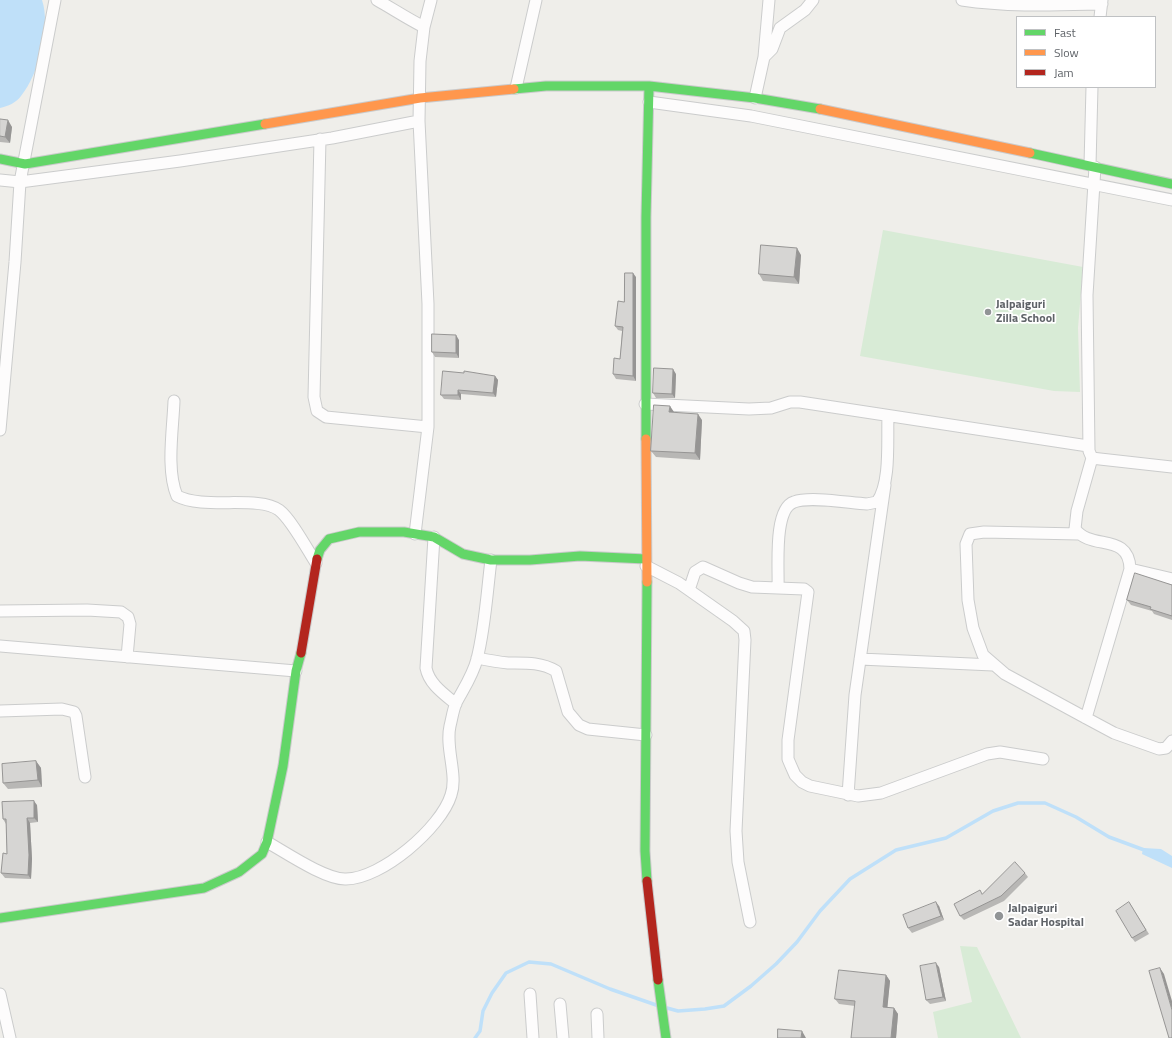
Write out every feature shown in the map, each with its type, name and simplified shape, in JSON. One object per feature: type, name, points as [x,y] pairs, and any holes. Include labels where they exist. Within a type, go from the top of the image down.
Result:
[{"type":"street","points":[[0,430],[15,262],[20,182],[25,164],[55,0]]},
{"type":"street","points":[[377,0],[409,20],[424,27]]},
{"type":"street","points":[[415,534],[428,427],[428,304],[419,121],[420,61],[424,27],[431,0]]},
{"type":"street","points":[[516,88],[536,0]]},
{"type":"street","points":[[755,98],[764,58],[769,0]]},
{"type":"street","points":[[764,58],[772,49],[780,28],[805,10],[813,0]]},
{"type":"street","points":[[962,0],[994,5],[1020,6],[1102,2],[1100,16]]},
{"type":"street","points":[[0,159],[25,164],[420,98],[546,86],[649,86],[755,98],[832,111],[1172,184]]},
{"type":"street","points":[[649,86],[645,404],[646,872],[659,992],[666,1037]]},
{"type":"street","points":[[1086,718],[1130,569],[1130,559],[1126,552],[1120,547],[1086,538],[1079,534],[1075,529],[1092,458],[1088,446],[1087,295],[1094,185],[1092,88]]},
{"type":"street","points":[[649,102],[751,116],[1172,200]]},
{"type":"street","points":[[0,180],[20,182],[180,160],[320,139],[419,121]]},
{"type":"street","points":[[320,139],[314,397],[317,411],[326,418],[428,427]]},
{"type":"street","points":[[174,400],[172,473],[177,496],[194,502],[272,506],[285,516],[316,563]]},
{"type":"street","points":[[645,404],[749,409],[771,408],[790,402],[800,402],[1088,446]]},
{"type":"street","points":[[848,795],[855,695],[885,485],[888,416]]},
{"type":"street","points":[[1092,458],[1172,467]]},
{"type":"street","points":[[778,588],[780,527],[785,508],[792,502],[803,500],[868,504],[877,502],[885,485]]},
{"type":"street","points":[[0,918],[204,888],[239,872],[255,862],[262,854],[267,842],[283,766],[296,671],[304,639],[316,563],[324,543],[329,539],[342,534],[380,530],[434,537],[463,554],[491,560],[530,560],[580,556],[646,562],[689,590],[733,621],[744,631],[736,830],[738,862],[750,922]]},
{"type":"street","points":[[1079,534],[984,532],[970,534],[966,544],[968,600],[977,642],[983,655],[1005,674],[1114,733],[1159,749],[1166,748],[1172,741]]},
{"type":"street","points":[[434,537],[426,668],[432,683],[456,704]]},
{"type":"street","points":[[267,842],[316,869],[334,877],[345,879],[357,878],[402,855],[421,839],[444,809],[451,795],[453,784],[449,749],[449,729],[456,704],[472,675],[477,658],[491,560]]},
{"type":"street","points":[[689,590],[695,572],[703,567],[744,585],[804,589],[808,592],[795,680],[788,740],[788,759],[795,775],[802,782],[810,786],[848,795],[858,796],[882,794],[987,754],[1000,752],[1043,759]]},
{"type":"street","points":[[1130,569],[1172,579]]},
{"type":"street","points":[[0,611],[87,610],[121,612],[128,617],[130,624],[127,657]]},
{"type":"street","points":[[0,646],[296,671]]},
{"type":"street","points":[[477,658],[506,662],[540,664],[550,667],[556,671],[568,712],[578,726],[588,729],[646,735]]},
{"type":"street","points":[[860,659],[993,665]]},
{"type":"street","points":[[0,711],[62,709],[74,712],[76,716],[85,778]]},
{"type":"street","points":[[0,994],[10,1038]]},
{"type":"street","points":[[530,994],[533,1038]]},
{"type":"street","points":[[560,1004],[563,1038]]},
{"type":"street","points":[[597,1014],[598,1038]]},
{"type":"green space","points":[[883,230],[1083,267],[1078,328],[1080,392],[1054,391],[860,356]]},
{"type":"green space","points":[[960,946],[977,947],[1021,1038],[938,1038],[933,1012],[972,1002]]},
{"type":"water","points":[[0,0],[42,0],[45,23],[42,50],[33,76],[17,101],[0,108]]},
{"type":"water","points":[[1143,848],[1161,849],[1172,856],[1172,868],[1142,854]]},
{"type":"building","points":[[0,119],[8,120],[5,137],[0,136]]},
{"type":"building","points":[[761,245],[797,248],[794,277],[759,274]]},
{"type":"building","points":[[625,273],[633,273],[633,376],[613,374],[614,358],[620,359],[623,327],[615,326],[618,301],[624,302]]},
{"type":"building","points":[[432,334],[456,335],[456,353],[432,352]]},
{"type":"building","points":[[654,368],[673,369],[672,394],[653,393]]},
{"type":"building","points":[[443,371],[464,373],[464,371],[495,376],[493,393],[458,390],[458,395],[441,395]]},
{"type":"building","points":[[654,405],[670,406],[669,412],[698,414],[695,453],[651,451]]},
{"type":"building","points":[[1135,573],[1172,585],[1172,616],[1150,609],[1151,607],[1127,600]]},
{"type":"building","points":[[36,761],[38,780],[3,783],[2,764]]},
{"type":"building","points":[[34,801],[34,818],[27,818],[29,855],[28,875],[1,873],[3,853],[7,854],[6,819],[3,819],[2,802]]},
{"type":"building","points":[[1015,862],[1025,873],[1001,896],[960,916],[954,904],[980,890],[982,894]]},
{"type":"building","points":[[936,902],[941,916],[908,928],[903,915]]},
{"type":"building","points":[[1129,902],[1146,930],[1132,938],[1116,911]]},
{"type":"building","points":[[936,963],[943,997],[926,1000],[920,966]]},
{"type":"building","points":[[1160,968],[1172,1010],[1172,1038],[1169,1038],[1149,971]]},
{"type":"building","points":[[839,970],[886,975],[883,1007],[894,1008],[891,1038],[851,1038],[855,1001],[835,999]]},
{"type":"building","points":[[778,1029],[802,1031],[801,1038],[778,1038]]},
{"type":"waterway","points":[[667,1008],[678,1011],[724,1006],[751,986],[776,964],[797,942],[820,911],[850,879],[896,850],[946,838],[993,811],[1018,803],[1045,803],[1076,817],[1109,837],[1147,851]]},
{"type":"waterway","points":[[475,1038],[480,1031],[483,1011],[492,993],[506,973],[529,962],[551,964],[610,989],[659,1006]]},
{"type":"traffic: fast","points":[[514,89],[546,86],[649,86],[755,98],[820,109]]},
{"type":"traffic: fast","points":[[646,439],[646,217],[649,86]]},
{"type":"traffic: fast","points":[[0,159],[25,164],[265,124]]},
{"type":"traffic: fast","points":[[1030,153],[1172,184]]},
{"type":"traffic: fast","points":[[317,559],[320,550],[329,539],[359,532],[404,532],[434,537],[463,554],[491,560],[530,560],[580,556],[646,559]]},
{"type":"traffic: fast","points":[[647,582],[645,851],[647,881]]},
{"type":"traffic: fast","points":[[0,918],[204,888],[239,872],[262,854],[267,842],[283,766],[296,671],[301,653]]},
{"type":"traffic: fast","points":[[658,980],[666,1038]]},
{"type":"traffic: slow","points":[[265,124],[420,98],[514,89]]},
{"type":"traffic: slow","points":[[820,109],[1030,153]]},
{"type":"traffic: slow","points":[[646,439],[647,582]]},
{"type":"traffic: jam","points":[[301,653],[317,559]]},
{"type":"traffic: jam","points":[[647,881],[658,980]]},
{"type":"place","name":"Jalpaiguri Zilla School","points":[[988,312]]},
{"type":"place","name":"Jalpaiguri Sadar Hospital","points":[[999,916]]}]
